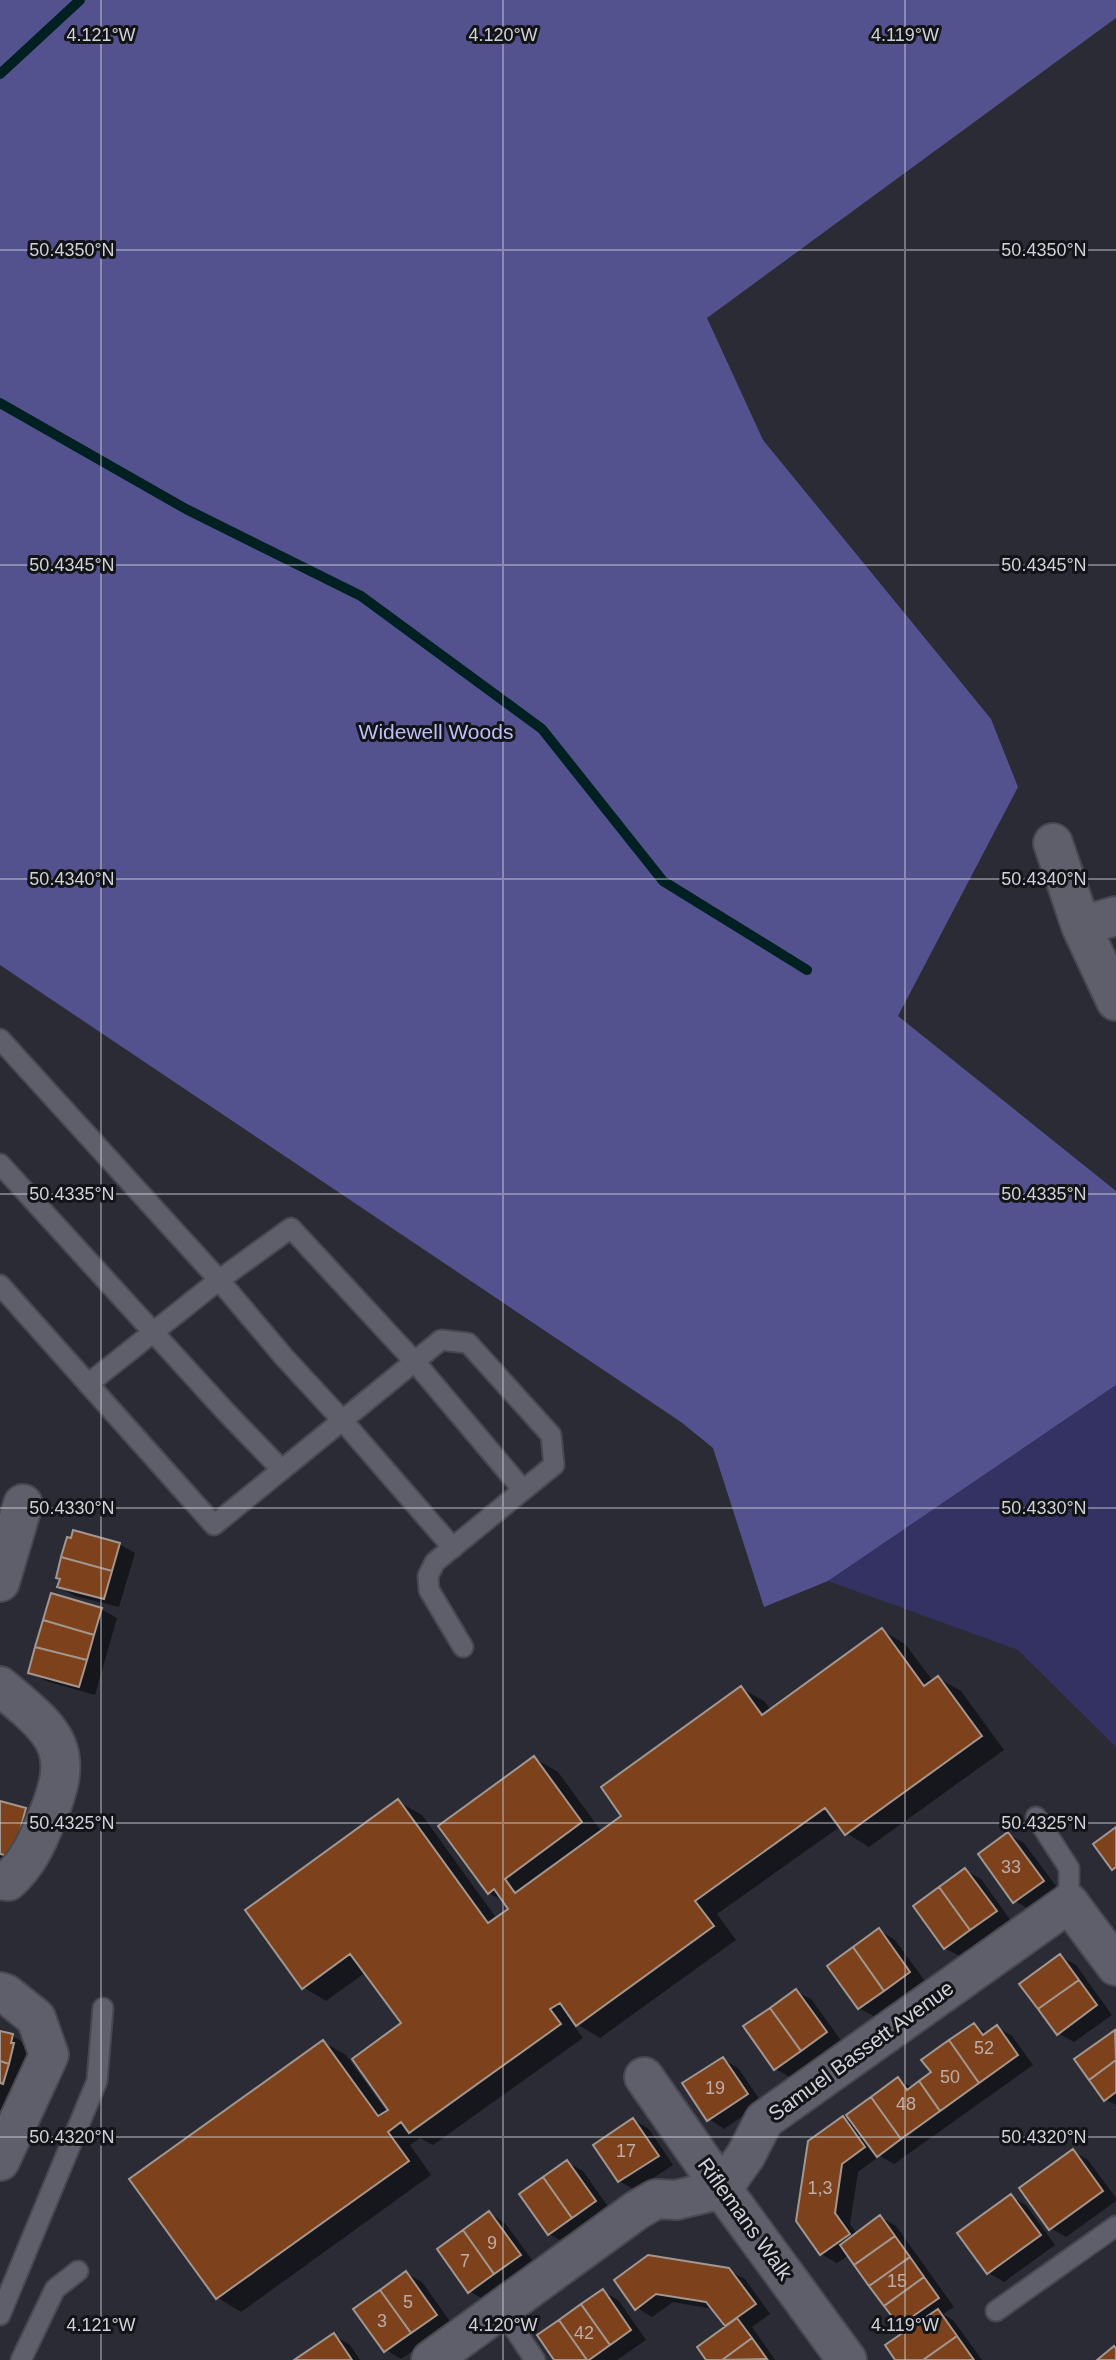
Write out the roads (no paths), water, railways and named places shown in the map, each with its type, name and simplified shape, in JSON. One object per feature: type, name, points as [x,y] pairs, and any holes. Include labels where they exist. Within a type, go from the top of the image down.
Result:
[{"type":"street","points":[[1053,843],[1098,921],[1116,1001]]},
{"type":"street","points":[[0,1582],[23,1504]]},
{"type":"street","points":[[0,1686],[47,1729],[55,1742],[62,1772],[57,1794],[31,1855],[8,1881],[0,1880]]},
{"type":"street","points":[[1069,1903],[1116,1966]]},
{"type":"street","name":"Samuel Bassett Avenue","points":[[722,2189],[746,2155],[764,2120],[1069,1903]]},
{"type":"street","points":[[0,1992],[36,2018],[48,2055],[0,2161]]},
{"type":"street","name":"Riflemans Walk","points":[[644,2077],[847,2360]]},
{"type":"street","points":[[431,2360],[637,2210],[656,2199],[676,2200],[722,2189]]},
{"type":"lane","points":[[4,1051],[219,1280],[453,1548]]},
{"type":"lane","points":[[0,1164],[282,1470]]},
{"type":"lane","points":[[88,1384],[219,1280],[291,1228],[415,1362],[523,1490]]},
{"type":"lane","points":[[0,1285],[215,1525],[441,1340],[468,1343],[551,1435],[554,1465],[435,1562],[428,1576],[429,1590],[463,1647]]},
{"type":"lane","points":[[1036,1817],[1069,1868],[1069,1903]]},
{"type":"lane","points":[[0,2315],[97,2081],[103,2008]]},
{"type":"lane","points":[[996,2311],[1116,2226]]},
{"type":"lane","points":[[21,2360],[55,2289],[78,2271]]},
{"type":"lane","points":[[502,2310],[535,2360]]},
{"type":"waterway","points":[[0,74],[80,0]]},
{"type":"waterway","points":[[0,403],[186,509],[361,596],[542,729],[663,881],[807,970]]},
{"type":"park label","name":"Widewell Woods","points":[[436,732]]}]
